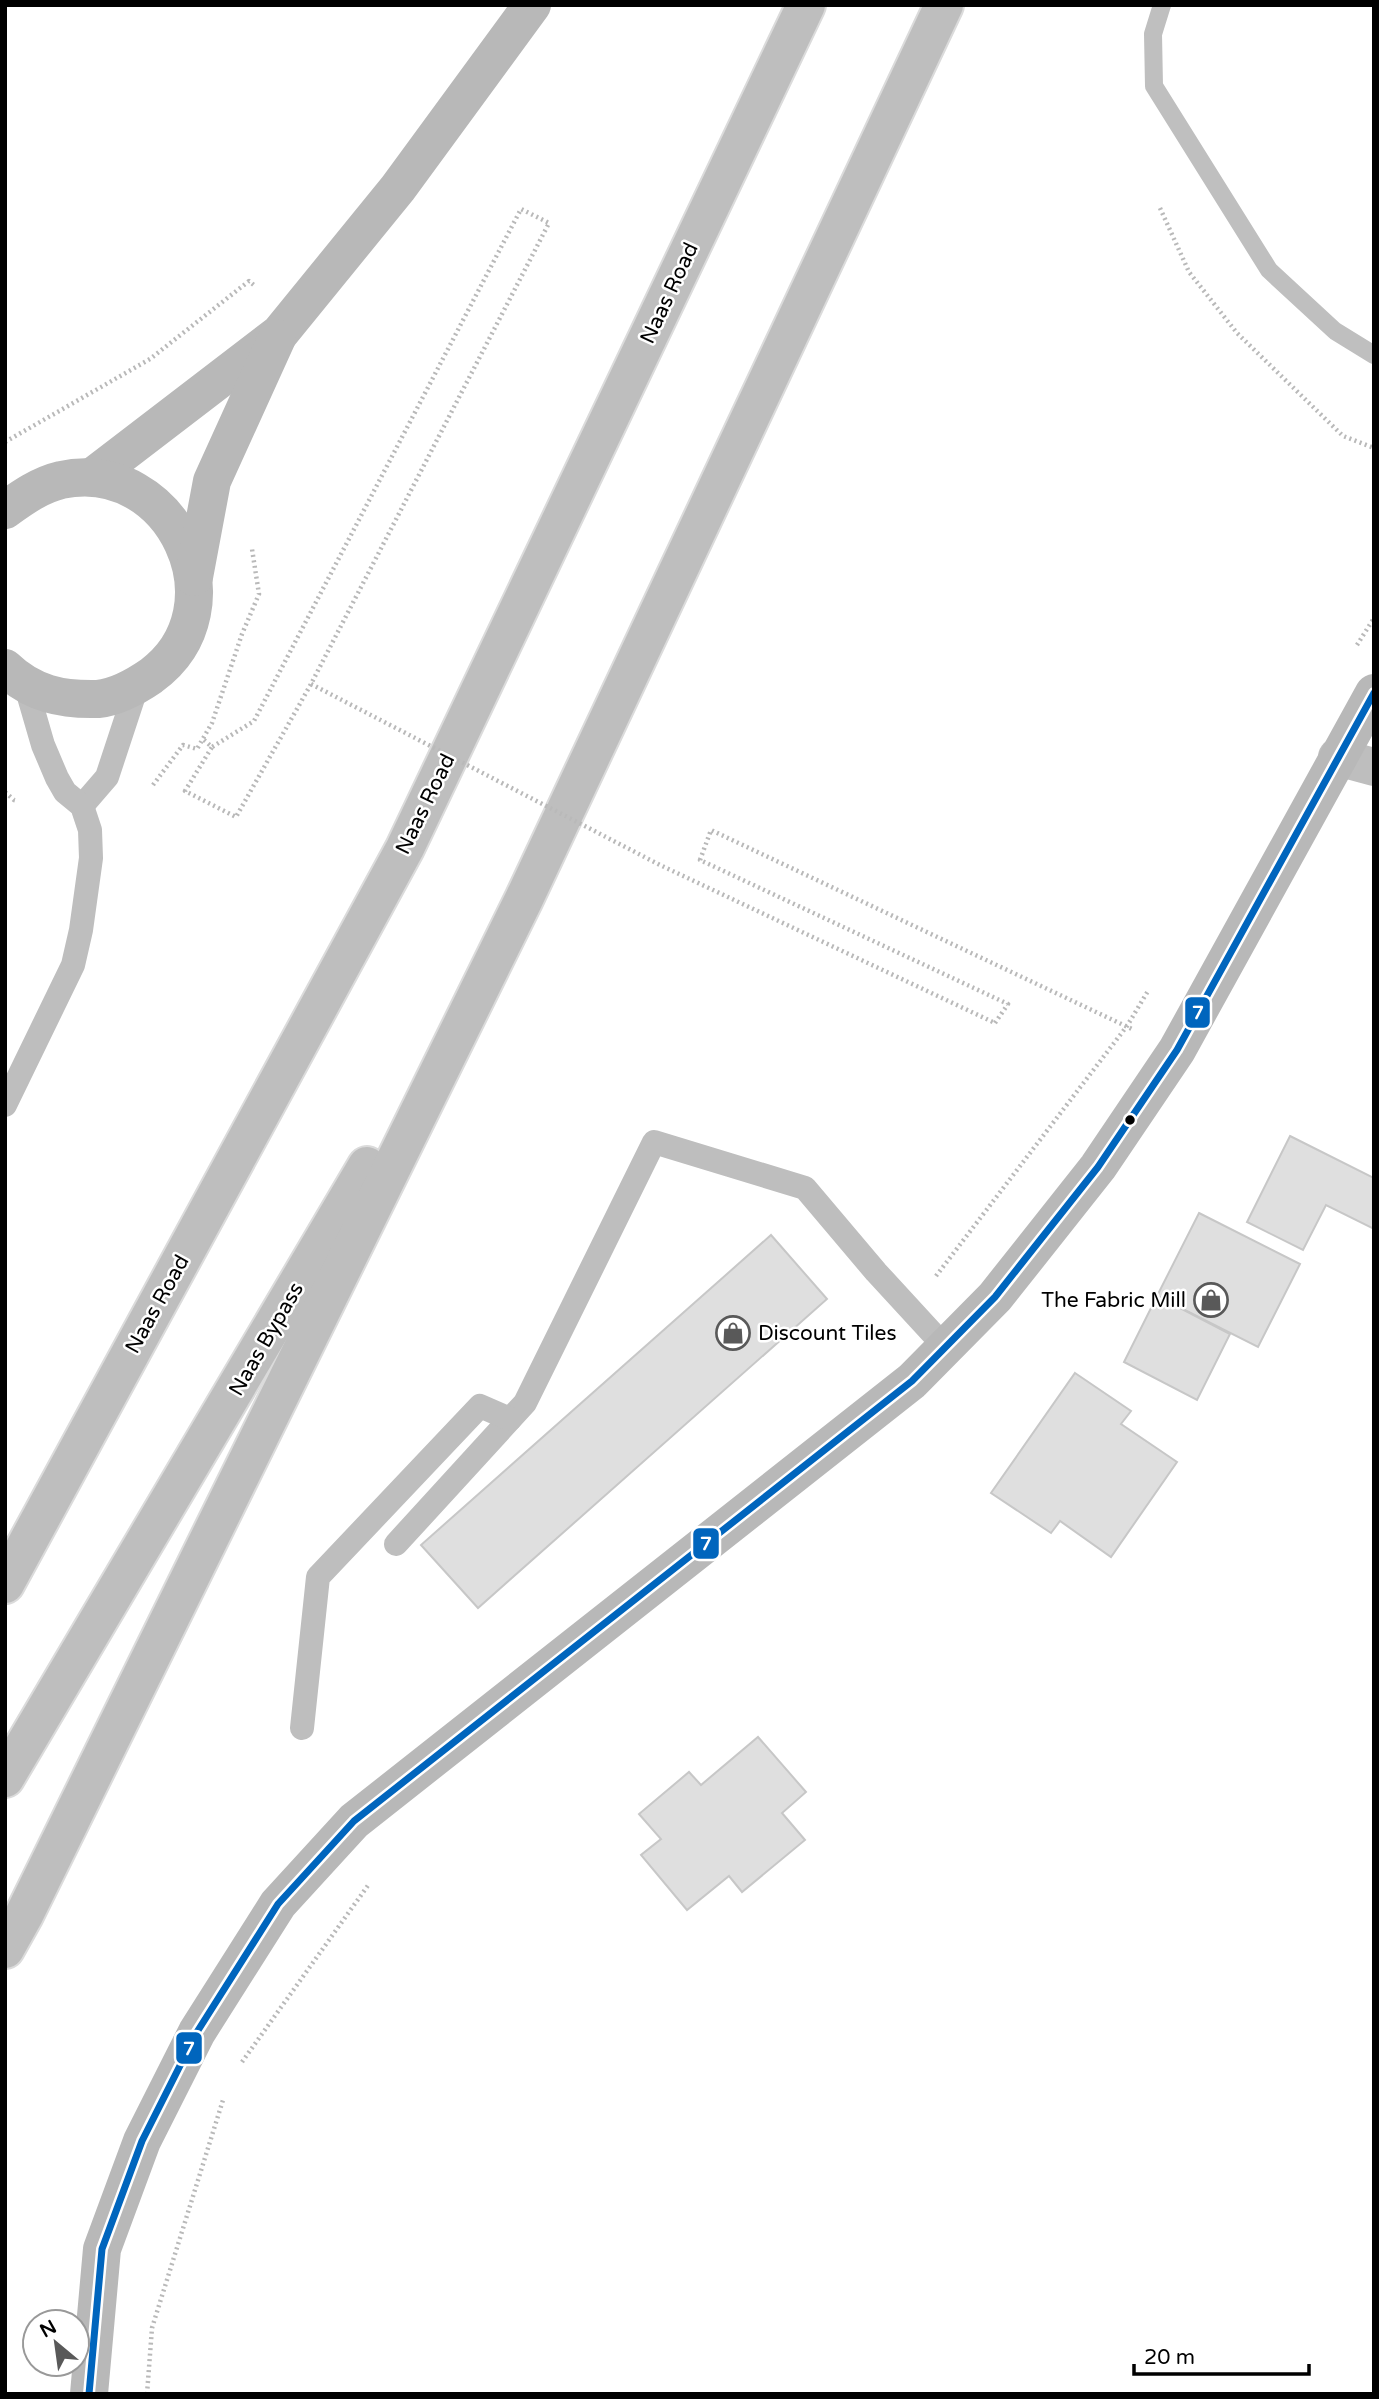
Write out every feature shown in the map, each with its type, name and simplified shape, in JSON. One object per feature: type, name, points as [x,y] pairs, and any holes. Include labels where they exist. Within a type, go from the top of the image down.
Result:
[{"type":"main road","name":"Naas Road","points":[[5,1584],[405,848],[806,5]]},
{"type":"main road","points":[[5,1949],[37,1890],[524,899],[944,5]]},
{"type":"main road","points":[[1337,757],[1374,767]]},
{"type":"main road","name":"Naas Bypass","points":[[5,1778],[524,899]]},
{"type":"street","points":[[92,477],[286,325],[398,188],[532,5]]},
{"type":"street","points":[[11,673],[37,690],[72,700],[107,698],[137,686],[162,667],[181,641],[192,611],[194,579],[212,481],[286,325]]},
{"type":"street","points":[[5,510],[31,491],[61,480],[92,477],[122,485],[150,499],[172,522],[187,549],[194,579]]},
{"type":"street","points":[[89,2394],[102,2249],[142,2141],[197,2032],[278,1903],[354,1821],[912,1381],[996,1297],[1098,1167],[1177,1050],[1374,693]]},
{"type":"lane","points":[[5,1105],[74,965],[91,858],[90,830],[82,806],[65,792],[57,778],[11,673]]},
{"type":"lane","points":[[82,806],[107,777],[137,686]]},
{"type":"lane","points":[[396,1544],[525,1403],[654,1142],[805,1188],[945,1347]]},
{"type":"lane","points":[[302,1728],[318,1577],[480,1406],[510,1419]]},
{"type":"path","points":[[1160,208],[1189,272],[1237,333],[1343,436],[1374,448]]},
{"type":"path","points":[[522,209],[549,223],[311,684],[236,817],[185,791],[212,747],[254,721],[522,209]]},
{"type":"path","points":[[5,442],[150,359],[249,281],[286,325]]},
{"type":"path","points":[[1353,653],[1374,618]]},
{"type":"path","points":[[311,684],[660,865],[995,1023],[1007,1004],[700,860],[711,830],[1177,1050]]},
{"type":"path","points":[[205,740],[212,747]]},
{"type":"path","points":[[910,1310],[1127,1026],[1155,979]]},
{"type":"path","points":[[237,2069],[377,1873]]},
{"type":"path","points":[[147,2394],[152,2328],[225,2093]]},
{"type":"building","points":[[1290,1136],[1374,1178],[1374,1229],[1326,1205],[1303,1250],[1247,1222]]},
{"type":"building","points":[[1199,1213],[1300,1264],[1258,1347],[1157,1296]]},
{"type":"building","points":[[771,1235],[827,1299],[478,1608],[421,1545]]},
{"type":"building","points":[[1157,1296],[1230,1334],[1197,1400],[1124,1362]]},
{"type":"building","points":[[1075,1373],[1131,1411],[1121,1424],[1177,1462],[1111,1557],[1060,1521],[1051,1533],[991,1493]]},
{"type":"building","points":[[758,1737],[806,1792],[782,1813],[805,1840],[742,1892],[729,1876],[687,1910],[641,1855],[661,1839],[639,1814],[689,1772],[701,1785]]},
{"type":"waterway","points":[[1162,5],[1153,34],[1154,86],[1269,270],[1335,331],[1374,355]]},
{"type":"transit line","name":"7","points":[[89,2394],[102,2249],[142,2141],[197,2032],[278,1904],[354,1821],[912,1381],[995,1297],[1098,1167],[1177,1050],[1374,693]]},
{"type":"place","name":"The Fabric Mill","points":[[1211,1300]]},
{"type":"place","name":"Discount Tiles","points":[[733,1333]]}]
